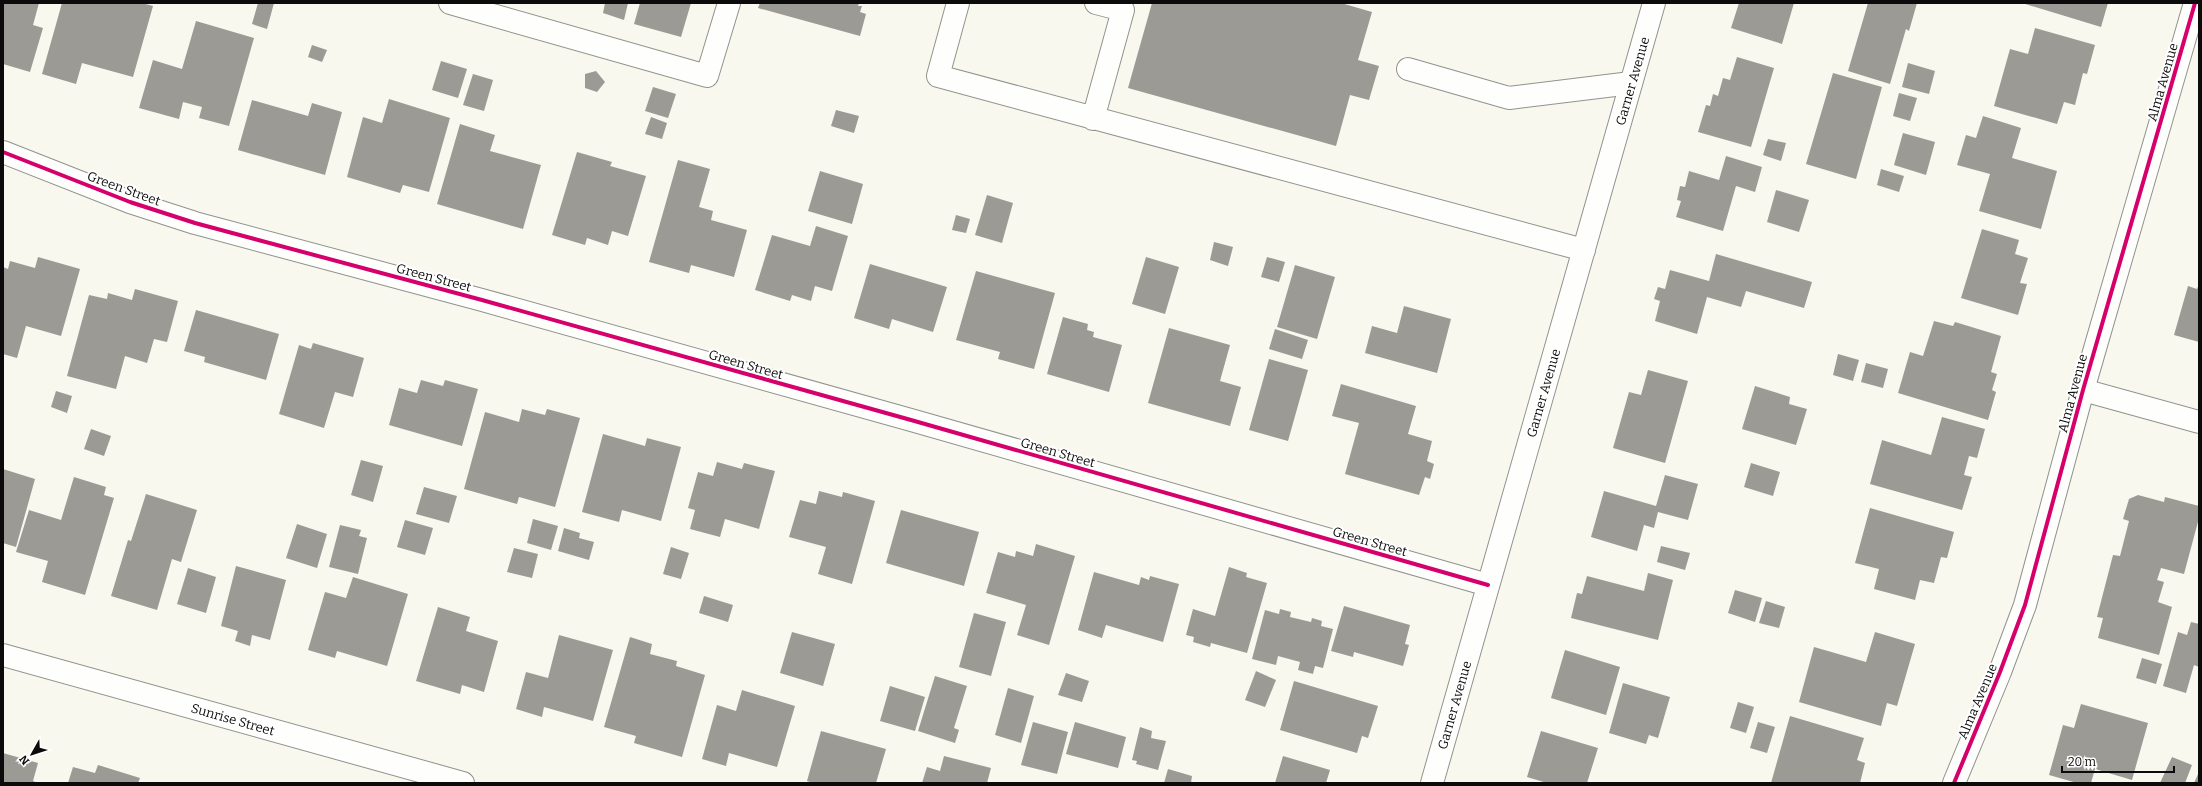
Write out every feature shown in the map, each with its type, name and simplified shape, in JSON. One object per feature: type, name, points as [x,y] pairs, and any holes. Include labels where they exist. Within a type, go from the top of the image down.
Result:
[{"type":"street","points":[[450,3],[707,76],[729,3]]},
{"type":"street","points":[[958,3],[938,76],[1093,119],[1584,250]]},
{"type":"street","points":[[1093,119],[1123,10],[1096,3]]},
{"type":"street","name":"Garner Avenue","points":[[1432,783],[1654,3]]},
{"type":"street","name":"Alma Avenue","points":[[1954,783],[2026,605],[2083,390],[2195,3]]},
{"type":"street","points":[[1408,69],[1509,98],[1631,83]]},
{"type":"street","name":"Green Street","points":[[3,152],[130,202],[195,223],[490,302],[827,396],[1488,585]]},
{"type":"street","points":[[2083,390],[2199,422]]},
{"type":"street","name":"Sunrise Street","points":[[3,655],[463,783]]},
{"type":"building","points":[[3,3],[39,3],[33,25],[43,28],[30,72],[3,64]]},
{"type":"building","points":[[62,3],[142,3],[153,6],[133,77],[82,63],[76,84],[42,74]]},
{"type":"building","points":[[258,3],[274,3],[267,29],[252,24]]},
{"type":"building","points":[[605,3],[628,3],[624,20],[603,13]]},
{"type":"building","points":[[640,3],[691,3],[681,37],[634,24]]},
{"type":"building","points":[[760,3],[859,3],[858,6],[862,6],[860,12],[866,14],[860,36],[758,8]]},
{"type":"building","points":[[1152,3],[1341,3],[1372,12],[1358,60],[1379,66],[1369,100],[1350,95],[1336,146],[1128,88]]},
{"type":"building","points":[[1739,3],[1794,3],[1782,44],[1731,28]]},
{"type":"building","points":[[1868,3],[1917,3],[1909,31],[1906,29],[1890,84],[1848,71]]},
{"type":"building","points":[[2022,3],[2108,3],[2101,27]]},
{"type":"building","points":[[196,21],[254,38],[229,126],[199,118],[202,107],[183,102],[179,119],[139,108],[153,60],[182,69]]},
{"type":"building","points":[[2035,28],[2095,45],[2087,74],[2083,73],[2075,105],[2064,102],[2057,124],[1994,106],[2010,49],[2028,54]]},
{"type":"building","points":[[312,45],[327,50],[322,62],[308,57]]},
{"type":"building","points":[[1737,57],[1774,68],[1751,147],[1698,132],[1706,105],[1710,106],[1713,94],[1718,96],[1723,78],[1730,80]]},
{"type":"building","points":[[441,61],[467,69],[458,98],[432,90]]},
{"type":"building","points":[[1908,63],[1935,71],[1929,94],[1902,87]]},
{"type":"building","points":[[596,71],[605,82],[597,92],[585,88],[585,74]]},
{"type":"building","points":[[1833,73],[1882,87],[1856,179],[1806,164]]},
{"type":"building","points":[[473,74],[493,80],[484,111],[463,105]]},
{"type":"building","points":[[653,87],[676,94],[668,118],[645,111]]},
{"type":"building","points":[[1899,93],[1917,98],[1910,121],[1893,116]]},
{"type":"building","points":[[389,99],[450,118],[429,192],[403,185],[400,193],[347,177],[363,117],[382,123]]},
{"type":"building","points":[[252,100],[308,116],[312,103],[342,112],[325,175],[238,150]]},
{"type":"building","points":[[836,110],[859,116],[854,133],[831,126]]},
{"type":"building","points":[[1983,116],[2021,128],[2012,158],[2057,171],[2041,229],[1979,211],[1990,174],[1957,165],[1966,135],[1976,138]]},
{"type":"building","points":[[651,117],[667,123],[662,139],[645,134]]},
{"type":"building","points":[[460,124],[495,135],[490,151],[541,165],[523,229],[437,204]]},
{"type":"building","points":[[1903,133],[1935,142],[1926,175],[1894,165]]},
{"type":"building","points":[[1768,139],[1786,143],[1781,161],[1763,155]]},
{"type":"building","points":[[577,152],[612,162],[610,166],[646,176],[628,236],[612,231],[608,245],[587,238],[585,245],[552,235]]},
{"type":"building","points":[[1726,156],[1762,167],[1755,192],[1736,186],[1723,231],[1676,217],[1681,201],[1677,200],[1680,186],[1685,187],[1689,171],[1719,180]]},
{"type":"building","points":[[678,160],[710,169],[699,207],[713,211],[711,220],[747,230],[734,277],[691,265],[689,273],[649,262]]},
{"type":"building","points":[[1881,169],[1904,176],[1899,192],[1877,185]]},
{"type":"building","points":[[820,171],[863,184],[852,224],[808,211]]},
{"type":"building","points":[[1776,190],[1809,200],[1799,232],[1767,222]]},
{"type":"building","points":[[987,195],[1013,203],[1002,243],[975,235]]},
{"type":"building","points":[[956,215],[970,219],[966,233],[952,230]]},
{"type":"building","points":[[816,226],[848,236],[832,291],[815,286],[811,301],[792,295],[790,301],[755,290],[772,235],[810,246]]},
{"type":"building","points":[[1982,229],[2019,240],[2015,254],[2028,258],[2020,283],[2027,284],[2018,315],[1961,298]]},
{"type":"building","points":[[1214,242],[1233,247],[1228,266],[1210,260]]},
{"type":"building","points":[[1716,254],[1812,282],[1804,308],[1746,291],[1741,307],[1707,297],[1697,334],[1655,321],[1660,301],[1654,299],[1658,287],[1665,289],[1670,270],[1709,281]]},
{"type":"building","points":[[38,257],[80,269],[61,336],[26,326],[17,358],[3,354],[3,267],[8,269],[10,261],[35,268]]},
{"type":"building","points":[[1146,257],[1179,267],[1165,314],[1132,304]]},
{"type":"building","points":[[1267,257],[1285,262],[1279,282],[1261,277]]},
{"type":"building","points":[[870,264],[947,287],[933,332],[892,319],[889,329],[854,318]]},
{"type":"building","points":[[1295,265],[1335,277],[1317,339],[1277,327]]},
{"type":"building","points":[[976,271],[1055,293],[1034,369],[998,359],[1000,352],[956,340]]},
{"type":"building","points":[[2199,284],[2199,342],[2174,335],[2188,286],[2197,289]]},
{"type":"building","points":[[135,289],[178,301],[167,342],[154,339],[147,363],[125,356],[116,389],[67,376],[89,295],[107,299],[108,293],[132,300]]},
{"type":"building","points":[[1404,306],[1451,319],[1437,373],[1365,353],[1372,326],[1397,333]]},
{"type":"building","points":[[196,310],[279,334],[266,380],[204,362],[205,357],[184,351]]},
{"type":"building","points":[[1063,317],[1088,324],[1087,330],[1094,332],[1093,337],[1122,345],[1109,392],[1047,374]]},
{"type":"building","points":[[1934,321],[1953,326],[1955,322],[2001,336],[1991,372],[1997,374],[1992,390],[1996,392],[1988,420],[1898,393],[1910,352],[1923,356]]},
{"type":"building","points":[[1169,328],[1230,345],[1220,381],[1241,387],[1230,426],[1148,403]]},
{"type":"building","points":[[1275,329],[1308,340],[1302,359],[1269,349]]},
{"type":"building","points":[[313,343],[364,358],[353,397],[335,392],[324,428],[279,414],[299,345],[311,349]]},
{"type":"building","points":[[1838,354],[1859,360],[1853,381],[1833,375]]},
{"type":"building","points":[[1269,359],[1308,370],[1288,441],[1249,430]]},
{"type":"building","points":[[1866,363],[1888,369],[1883,388],[1861,382]]},
{"type":"building","points":[[1648,370],[1688,381],[1665,463],[1613,448],[1629,392],[1641,395]]},
{"type":"building","points":[[421,380],[443,386],[445,380],[478,389],[462,446],[389,425],[399,388],[417,393]]},
{"type":"building","points":[[1341,384],[1416,406],[1408,434],[1432,441],[1427,461],[1434,464],[1430,479],[1425,477],[1419,495],[1345,474],[1359,423],[1332,416]]},
{"type":"building","points":[[1755,386],[1790,397],[1789,404],[1807,409],[1796,445],[1742,429]]},
{"type":"building","points":[[56,391],[72,396],[67,413],[51,407]]},
{"type":"building","points":[[522,409],[545,415],[547,409],[580,418],[555,507],[519,497],[517,504],[464,489],[485,412],[519,422]]},
{"type":"building","points":[[1942,417],[1985,429],[1977,458],[1969,456],[1964,475],[1972,477],[1962,510],[1870,484],[1882,440],[1931,455]]},
{"type":"building","points":[[91,429],[111,436],[104,456],[84,449]]},
{"type":"building","points":[[603,434],[645,446],[647,438],[681,447],[661,521],[622,510],[619,522],[582,512]]},
{"type":"building","points":[[361,460],[383,466],[373,502],[351,495]]},
{"type":"building","points":[[717,462],[742,469],[744,463],[775,471],[759,529],[725,519],[720,537],[690,529],[695,510],[688,508],[698,472],[713,476]]},
{"type":"building","points":[[1751,463],[1780,472],[1773,496],[1744,487]]},
{"type":"building","points":[[3,469],[35,479],[16,547],[3,543]]},
{"type":"building","points":[[1665,475],[1698,484],[1688,520],[1658,512],[1654,528],[1644,525],[1637,551],[1591,537],[1604,491],[1656,506]]},
{"type":"building","points":[[74,477],[106,487],[104,495],[114,498],[85,595],[42,582],[48,561],[16,552],[29,510],[61,520]]},
{"type":"building","points":[[424,487],[457,496],[449,523],[416,514]]},
{"type":"building","points":[[819,491],[842,497],[843,492],[875,501],[852,584],[818,574],[826,547],[789,537],[800,500],[816,504]]},
{"type":"building","points":[[146,494],[197,510],[181,562],[172,559],[157,610],[111,596],[128,540],[131,541]]},
{"type":"building","points":[[2138,495],[2164,502],[2165,497],[2199,506],[2199,518],[2184,574],[2161,568],[2157,580],[2164,582],[2158,602],[2172,607],[2159,655],[2098,638],[2103,618],[2097,617],[2113,555],[2120,556],[2129,521],[2123,519],[2129,499]]},
{"type":"building","points":[[1870,508],[1954,532],[1947,558],[1941,557],[1934,583],[1920,580],[1915,600],[1874,589],[1879,569],[1855,563]]},
{"type":"building","points":[[901,510],[979,532],[964,586],[886,563]]},
{"type":"building","points":[[533,519],[558,526],[551,550],[527,543]]},
{"type":"building","points":[[405,520],[433,528],[425,555],[397,547]]},
{"type":"building","points":[[297,524],[327,534],[317,568],[286,558]]},
{"type":"building","points":[[340,525],[361,530],[359,536],[367,538],[358,574],[329,567]]},
{"type":"building","points":[[564,528],[580,533],[579,538],[594,542],[589,560],[558,551]]},
{"type":"building","points":[[1036,544],[1075,556],[1049,645],[1017,635],[1026,605],[986,593],[998,552],[1015,557],[1016,551],[1033,556]]},
{"type":"building","points":[[1661,546],[1690,553],[1685,570],[1657,562]]},
{"type":"building","points":[[671,547],[689,553],[681,579],[663,574]]},
{"type":"building","points":[[514,548],[538,554],[532,578],[507,572]]},
{"type":"building","points":[[236,566],[286,580],[270,640],[252,635],[250,646],[235,641],[238,631],[221,626]]},
{"type":"building","points":[[1229,567],[1247,573],[1246,577],[1267,583],[1247,653],[1211,643],[1210,647],[1193,642],[1194,637],[1186,635],[1193,609],[1215,616]]},
{"type":"building","points":[[188,568],[216,577],[206,613],[177,604]]},
{"type":"building","points":[[1094,572],[1139,585],[1141,577],[1149,580],[1150,576],[1179,584],[1163,642],[1106,625],[1102,638],[1078,630]]},
{"type":"building","points":[[1648,573],[1673,580],[1658,640],[1571,618],[1577,593],[1582,594],[1587,576],[1644,591]]},
{"type":"building","points":[[353,577],[408,594],[387,666],[337,651],[335,658],[308,650],[325,592],[346,598]]},
{"type":"building","points":[[1735,590],[1762,598],[1755,622],[1728,613]]},
{"type":"building","points":[[704,596],[733,605],[728,622],[699,613]]},
{"type":"building","points":[[1766,601],[1785,607],[1779,628],[1759,623]]},
{"type":"building","points":[[1344,606],[1410,625],[1405,644],[1409,645],[1403,666],[1354,652],[1353,657],[1331,651]]},
{"type":"building","points":[[438,607],[470,617],[466,631],[498,641],[484,692],[462,685],[460,694],[416,681]]},
{"type":"building","points":[[1280,609],[1291,612],[1290,617],[1311,622],[1312,618],[1322,621],[1321,626],[1333,629],[1323,668],[1315,666],[1313,674],[1298,670],[1300,662],[1278,656],[1276,665],[1252,659],[1265,610],[1279,614]]},
{"type":"building","points":[[974,613],[1006,622],[991,676],[959,667]]},
{"type":"building","points":[[2191,622],[2199,624],[2199,667],[2194,665],[2186,693],[2163,686],[2178,632],[2187,635]]},
{"type":"building","points":[[792,632],[835,644],[823,686],[780,673]]},
{"type":"building","points":[[1875,632],[1915,644],[1897,706],[1887,703],[1881,726],[1799,702],[1814,647],[1866,662]]},
{"type":"building","points":[[559,635],[613,650],[593,721],[544,707],[542,717],[516,709],[526,672],[548,678]]},
{"type":"building","points":[[630,637],[652,644],[650,654],[677,661],[676,666],[705,675],[682,757],[634,743],[636,736],[604,727]]},
{"type":"building","points":[[1565,650],[1620,667],[1606,715],[1551,698]]},
{"type":"building","points":[[2142,658],[2162,664],[2156,684],[2136,678]]},
{"type":"building","points":[[1256,671],[1276,680],[1265,707],[1245,700]]},
{"type":"building","points":[[1066,673],[1089,681],[1082,702],[1058,695]]},
{"type":"building","points":[[935,676],[967,686],[954,728],[959,730],[955,743],[918,731]]},
{"type":"building","points":[[1294,681],[1378,706],[1368,738],[1362,736],[1357,753],[1280,730]]},
{"type":"building","points":[[1623,683],[1670,697],[1658,738],[1649,735],[1646,744],[1609,733]]},
{"type":"building","points":[[890,686],[925,697],[915,731],[880,721]]},
{"type":"building","points":[[1008,688],[1034,696],[1021,743],[995,735]]},
{"type":"building","points":[[742,690],[795,706],[777,767],[729,753],[726,766],[702,759],[717,705],[736,711]]},
{"type":"building","points":[[1738,702],[1754,707],[1746,733],[1730,728]]},
{"type":"building","points":[[2081,704],[2148,723],[2132,780],[2095,769],[2091,783],[2077,783],[2049,775],[2063,725],[2074,728]]},
{"type":"building","points":[[1790,716],[1864,738],[1857,760],[1865,763],[1860,783],[1771,783]]},
{"type":"building","points":[[1033,722],[1068,732],[1057,774],[1021,765]]},
{"type":"building","points":[[1075,722],[1126,737],[1118,768],[1066,754]]},
{"type":"building","points":[[1758,722],[1775,727],[1767,753],[1750,748]]},
{"type":"building","points":[[1140,727],[1152,731],[1151,738],[1166,741],[1158,770],[1136,764],[1137,761],[1132,760]]},
{"type":"building","points":[[821,731],[886,749],[876,783],[813,783],[807,781]]},
{"type":"building","points":[[1541,731],[1598,748],[1587,783],[1547,783],[1527,777]]},
{"type":"building","points":[[3,753],[38,763],[33,781],[38,783],[3,783]]},
{"type":"building","points":[[944,756],[991,768],[987,783],[922,783],[927,767],[940,771]]},
{"type":"building","points":[[1283,756],[1330,770],[1326,783],[1275,783]]},
{"type":"building","points":[[2172,757],[2192,765],[2185,783],[2160,783]]},
{"type":"building","points":[[98,765],[140,778],[138,783],[68,783],[73,767],[95,773]]},
{"type":"building","points":[[1168,769],[1192,776],[1191,783],[1164,783]]},
{"type":"building","points":[[2199,772],[2199,783],[2194,783]]},
{"type":"cycle path","points":[[1954,783],[2000,672],[2025,605],[2083,390],[2195,3]]},
{"type":"cycle path","points":[[3,152],[130,202],[195,223],[482,300],[911,420],[1488,585]]}]
